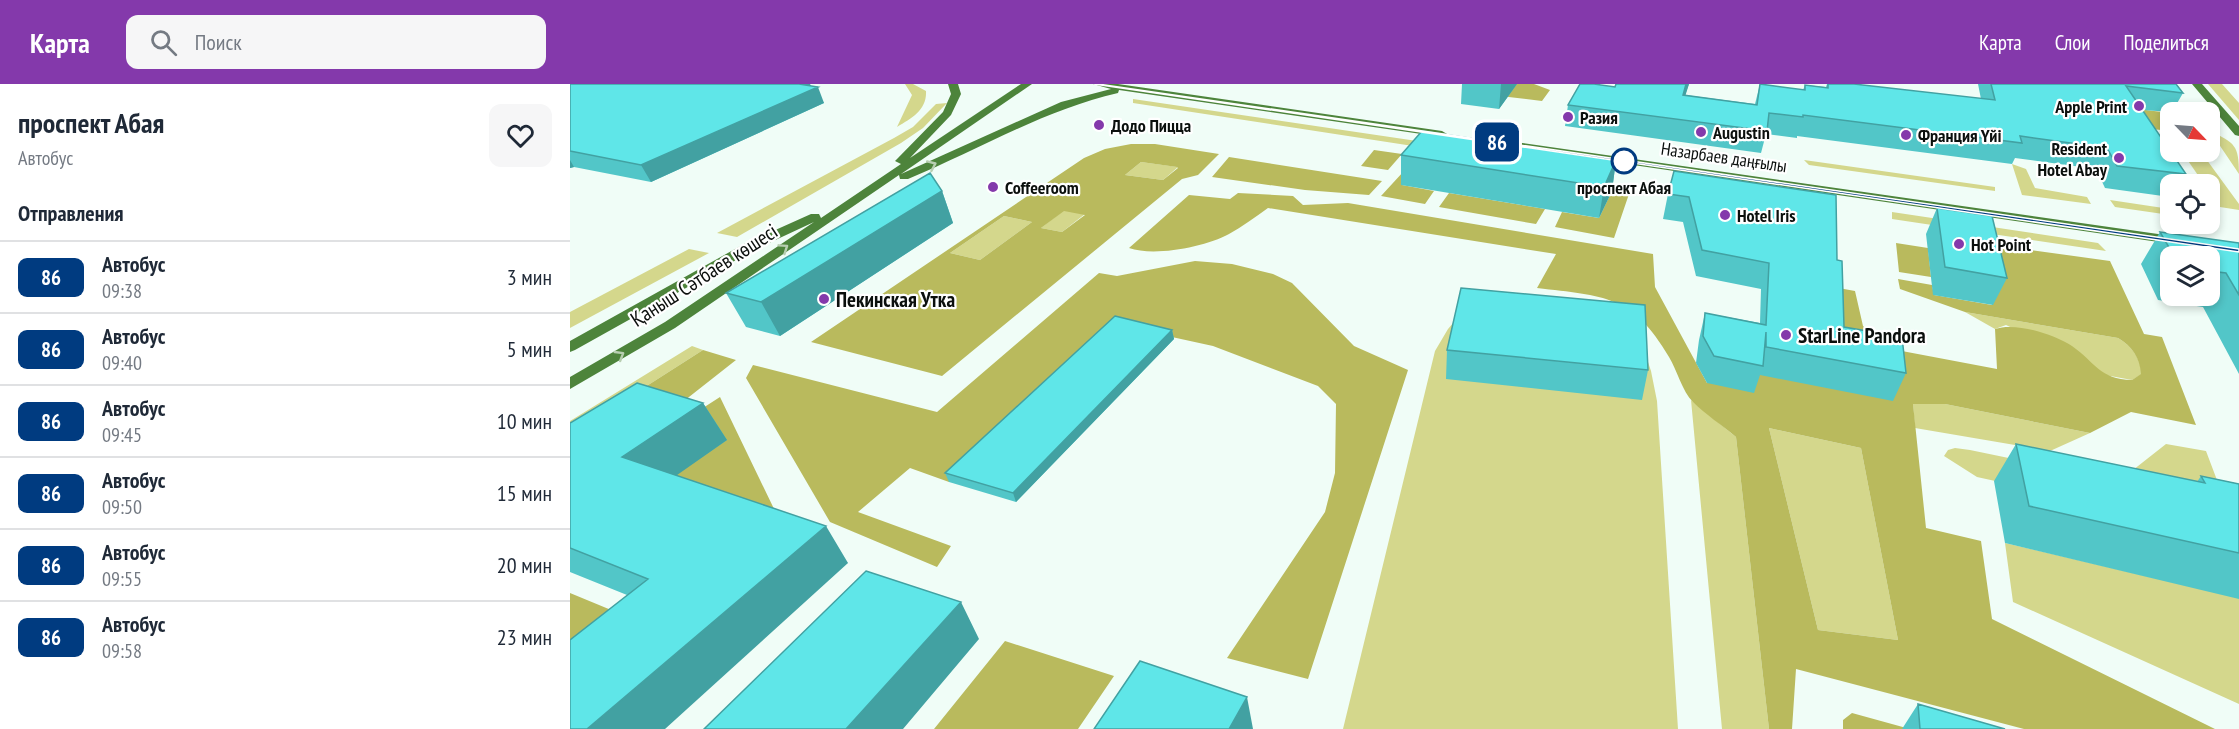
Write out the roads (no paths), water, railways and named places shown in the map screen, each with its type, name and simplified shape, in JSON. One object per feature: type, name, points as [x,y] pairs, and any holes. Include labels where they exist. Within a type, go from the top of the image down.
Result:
[{"type":"main road","name":"Қаныш Сәтбаев көшесі","points":[[570,347],[748,247],[859,197],[898,164],[947,113],[956,94],[953,84]]},
{"type":"main road","name":"Қаныш Сәтбаев көшесі","points":[[570,384],[670,326],[1027,84]]},
{"type":"main road","name":"Назарбаев даңғылы","points":[[1098,84],[2194,243]]},
{"type":"main road","points":[[2197,84],[2239,133]]},
{"type":"main road","points":[[859,197],[990,139],[1053,106],[1088,95],[1131,89]]},
{"type":"place","name":"Apple Print","points":[[2139,106]]},
{"type":"place","name":"Разия","points":[[1568,117]]},
{"type":"place","name":"Додо Пицца","points":[[1099,125]]},
{"type":"place","name":"Augustin","points":[[1701,132]]},
{"type":"place","name":"Франция Үйі","points":[[1906,135]]},
{"type":"place","name":"Resident Hotel Abay","points":[[2119,158]]},
{"type":"place","name":"проспект Абая","points":[[1624,161]]},
{"type":"place","name":"Coffeeroom","points":[[993,187]]},
{"type":"place","name":"Hotel Iris","points":[[1725,215]]},
{"type":"place","name":"Hot Point","points":[[1959,244]]},
{"type":"place","name":"Пекинская Утка","points":[[824,299]]},
{"type":"place","name":"StarLine Pandora","points":[[1786,335]]}]
